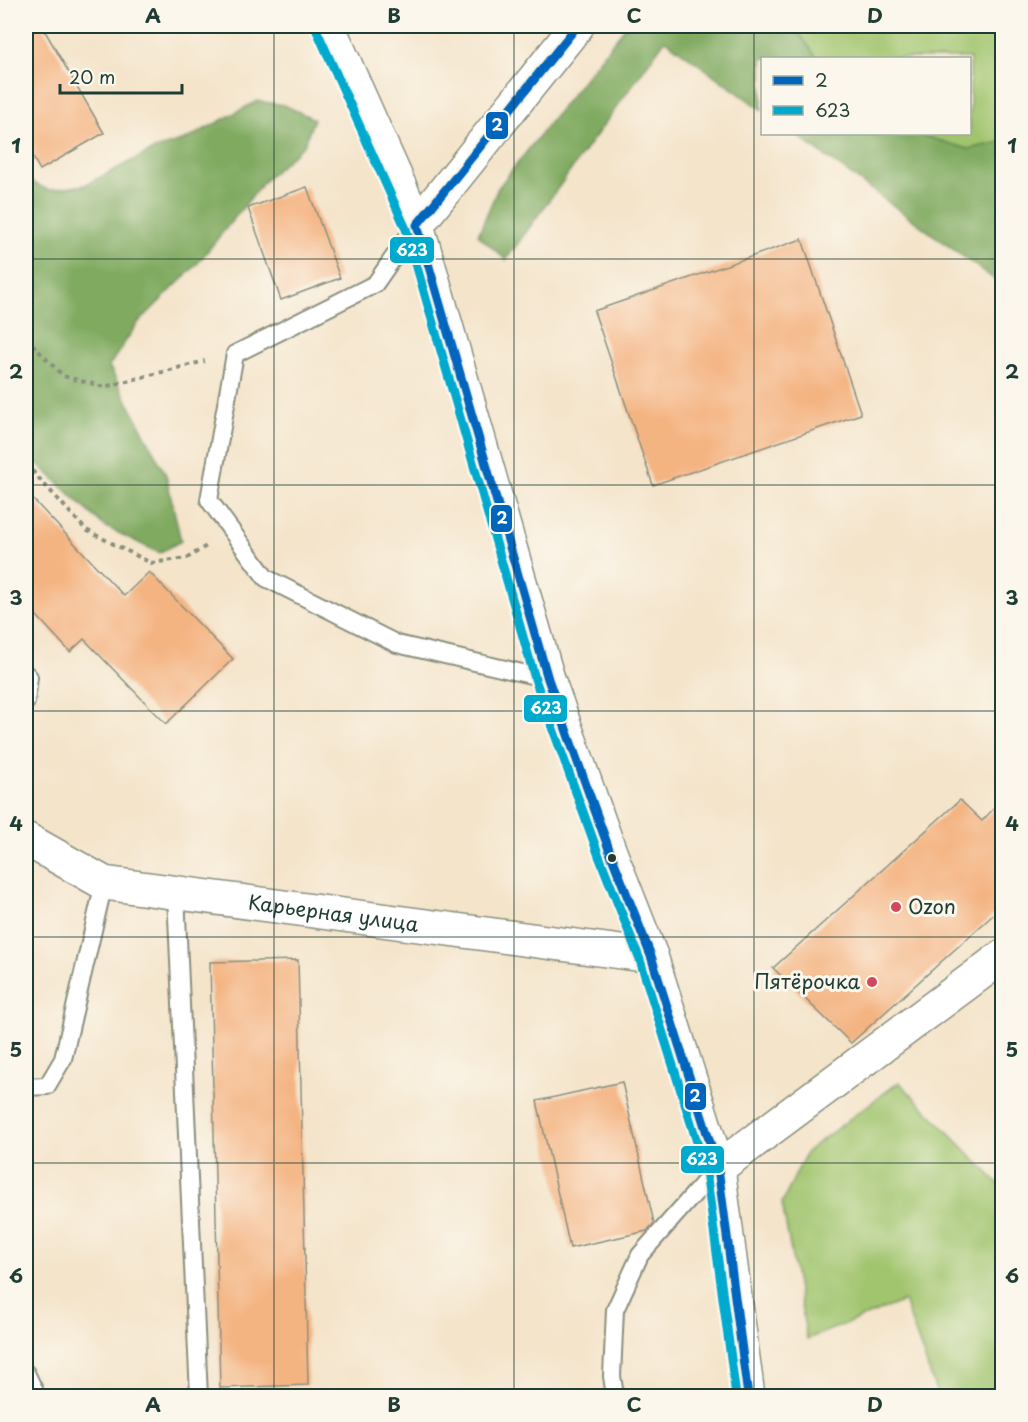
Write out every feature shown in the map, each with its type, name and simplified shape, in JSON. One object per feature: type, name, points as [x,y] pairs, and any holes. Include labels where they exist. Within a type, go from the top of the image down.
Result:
[{"type":"street","points":[[328,26],[417,225],[548,679],[610,852],[651,956],[718,1168],[748,1396]]},
{"type":"street","points":[[417,225],[577,26]]},
{"type":"street","name":"Карьерная улица","points":[[26,839],[104,883],[176,895],[651,956]]},
{"type":"street","points":[[718,1168],[1002,957]]},
{"type":"lane","points":[[417,225],[375,284],[235,354],[209,500],[266,578],[397,644],[548,679]]},
{"type":"lane","points":[[26,674],[29,677],[26,702]]},
{"type":"lane","points":[[26,1087],[47,1086],[63,1059],[104,883]]},
{"type":"lane","points":[[176,895],[199,1396]]},
{"type":"lane","points":[[615,1396],[612,1376],[615,1310],[640,1255],[718,1168]]},
{"type":"lane","points":[[26,1373],[38,1396]]},
{"type":"path","points":[[26,338],[63,376],[104,387],[235,354]]},
{"type":"path","points":[[26,464],[86,530],[151,563],[187,558],[231,531]]},
{"type":"green space","points":[[626,26],[794,26],[816,57],[761,57],[761,109],[665,40],[506,260],[478,235],[498,188]]},
{"type":"green space","points":[[794,26],[1002,26],[1002,142],[968,149],[920,135],[971,135],[971,57],[816,57]]},
{"type":"green space","points":[[257,101],[284,105],[314,119],[304,145],[266,179],[197,264],[137,324],[109,366],[166,475],[181,541],[159,553],[104,526],[26,453],[26,179],[48,190],[85,185],[155,149],[185,140]]},
{"type":"green space","points":[[796,135],[920,135],[968,149],[1002,142],[1002,285]]},
{"type":"green space","points":[[899,1082],[1002,1187],[1002,1396],[938,1396],[904,1301],[807,1339],[782,1203],[807,1151]]},
{"type":"building","points":[[26,26],[42,26],[104,133],[40,170],[26,145]]},
{"type":"building","points":[[307,187],[340,278],[281,300],[248,208]]},
{"type":"building","points":[[802,239],[861,414],[653,485],[594,311]]},
{"type":"building","points":[[26,492],[124,596],[149,572],[233,659],[166,724],[84,639],[70,652],[26,604]]},
{"type":"building","points":[[960,800],[982,821],[1002,800],[1002,907],[851,1043],[773,968]]},
{"type":"building","points":[[298,960],[308,1385],[220,1388],[210,962]]},
{"type":"building","points":[[622,1082],[654,1223],[647,1231],[570,1248],[537,1101]]},
{"type":"transit line","name":"2","points":[[417,225],[577,26]]},
{"type":"transit line","name":"623","points":[[317,31],[406,229],[536,682],[599,856],[640,960],[706,1171],[736,1396]]},
{"type":"transit line","name":"2","points":[[417,225],[548,679],[610,852],[651,956],[718,1168],[748,1396]]},
{"type":"place","name":"Ozon","points":[[896,907]]},
{"type":"place","name":"Пятёрочка","points":[[872,982]]}]
